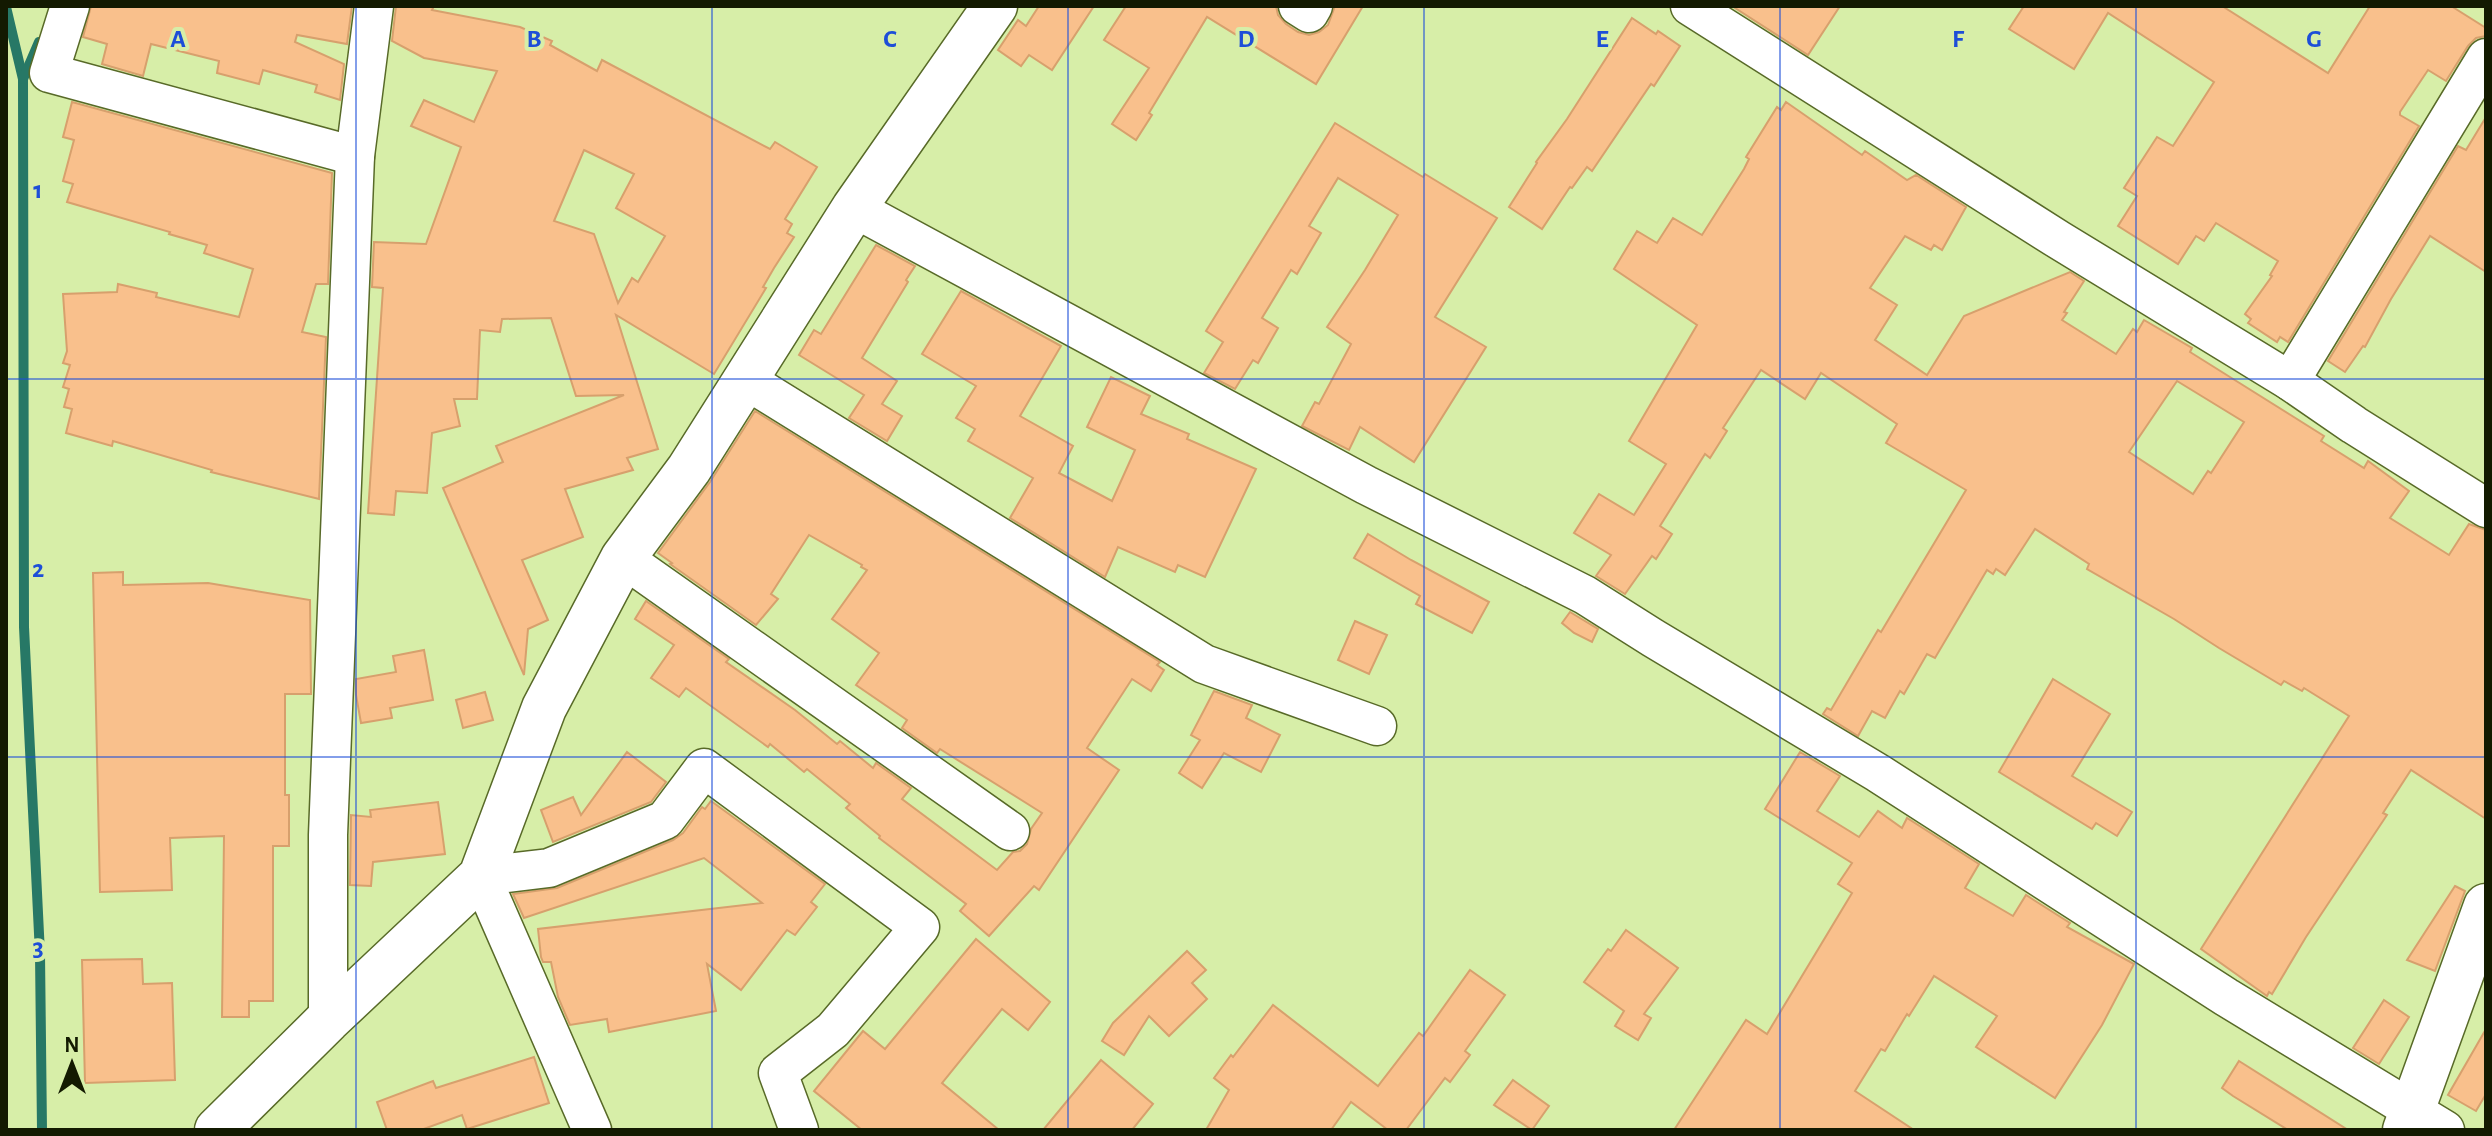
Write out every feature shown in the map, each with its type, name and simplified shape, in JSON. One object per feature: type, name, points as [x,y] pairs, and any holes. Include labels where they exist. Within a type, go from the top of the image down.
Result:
[{"type":"street","points":[[70,6],[49,73],[355,156]]},
{"type":"street","points":[[328,1020],[328,835],[355,156],[374,6]]},
{"type":"street","points":[[217,1130],[481,876],[544,708],[623,558],[689,469],[854,208],[995,6]]},
{"type":"street","points":[[1298,6],[1309,13],[1313,6]]},
{"type":"street","points":[[1690,6],[2059,240],[2290,381],[2486,508]]},
{"type":"street","points":[[2290,381],[2486,58]]},
{"type":"street","points":[[854,208],[1366,485],[1585,595],[1878,773],[2421,1123],[2486,906]]},
{"type":"street","points":[[746,380],[1204,664],[1377,726]]},
{"type":"street","points":[[623,558],[1010,831]]},
{"type":"street","points":[[481,876],[549,868],[665,820],[704,768],[920,927],[833,1030],[778,1073],[799,1130]]},
{"type":"street","points":[[481,876],[592,1130]]},
{"type":"building","points":[[91,6],[352,6],[347,44],[297,35],[295,42],[344,64],[340,100],[315,92],[317,85],[263,70],[259,84],[217,73],[219,61],[151,44],[143,76],[102,64],[107,44],[83,37]]},
{"type":"building","points":[[396,6],[434,6],[432,10],[520,27],[552,41],[550,45],[597,71],[602,60],[770,149],[775,142],[817,167],[785,219],[792,224],[787,233],[794,237],[714,374],[616,315],[658,449],[627,458],[633,470],[565,489],[583,537],[522,560],[548,620],[528,629],[524,675],[443,488],[503,462],[496,446],[624,395],[576,396],[551,318],[502,319],[500,332],[480,330],[477,399],[454,399],[460,426],[432,433],[427,493],[396,491],[394,515],[368,513],[383,288],[372,287],[374,242],[426,244],[461,147],[411,126],[424,100],[474,122],[497,71],[424,58],[392,41]],"holes":[[[584,150],[634,174],[616,208],[665,236],[638,282],[632,278],[618,303],[594,234],[554,221]]]},
{"type":"building","points":[[1039,6],[1094,6],[1052,70],[1029,55],[1021,66],[998,50],[1018,20],[1026,26]]},
{"type":"building","points":[[1126,6],[1276,6],[1278,15],[1286,24],[1309,35],[1328,25],[1335,6],[1363,6],[1316,84],[1207,17],[1136,140],[1112,124],[1149,68],[1104,40]]},
{"type":"building","points":[[1732,6],[1840,6],[1808,55]]},
{"type":"building","points":[[2024,6],[2222,6],[2328,73],[2370,6],[2451,6],[2486,28],[2486,36],[2476,38],[2468,46],[2446,81],[2428,70],[2400,112],[2400,115],[2419,126],[2288,342],[2280,337],[2277,342],[2248,323],[2251,319],[2245,314],[2272,276],[2278,261],[2216,223],[2204,241],[2196,236],[2178,264],[2118,226],[2137,196],[2124,188],[2157,137],[2173,146],[2214,82],[2108,13],[2074,69],[2009,29]]},
{"type":"building","points":[[1632,18],[1680,46],[1592,171],[1587,167],[1542,229],[1509,207]]},
{"type":"building","points":[[72,102],[332,173],[328,284],[316,284],[302,332],[326,337],[319,499],[211,472],[113,441],[112,446],[66,433],[72,409],[64,407],[69,389],[63,387],[70,365],[63,363],[67,351],[63,294],[117,292],[118,284],[157,293],[156,297],[239,317],[253,269],[204,253],[207,245],[67,202],[73,184],[63,181],[74,140],[63,137]]},
{"type":"building","points":[[1786,102],[1862,155],[1865,151],[1907,180],[1916,175],[1966,207],[1942,250],[1934,245],[1931,250],[1905,236],[1870,288],[1897,305],[1875,340],[1927,375],[1964,316],[2070,272],[2084,281],[2062,320],[2116,354],[2133,329],[2137,332],[2144,320],[2192,348],[2190,352],[2324,436],[2321,441],[2364,468],[2368,461],[2409,491],[2390,518],[2449,555],[2469,524],[2486,530],[2486,819],[2411,770],[2383,813],[2387,815],[2272,994],[2269,992],[2267,996],[2201,949],[2349,716],[2304,688],[2302,691],[2284,681],[2281,685],[2087,569],[2089,564],[2035,529],[2005,575],[1996,569],[1993,574],[1987,570],[1935,658],[1927,654],[1904,694],[1900,691],[1885,718],[1872,711],[1858,736],[1823,714],[1827,708],[1831,710],[1878,630],[1881,632],[1966,490],[1886,443],[1897,424],[1821,373],[1805,399],[1761,370],[1723,428],[1727,431],[1710,458],[1705,454],[1660,526],[1672,534],[1656,559],[1652,556],[1625,594],[1596,576],[1611,555],[1574,533],[1599,494],[1634,515],[1666,464],[1629,441],[1697,325],[1614,269],[1637,231],[1657,243],[1673,218],[1702,235],[1744,169],[1749,159],[1746,157],[1777,107],[1781,110]],"holes":[[[2177,381],[2244,422],[2211,473],[2208,471],[2193,494],[2129,452]]]},
{"type":"building","points":[[2486,117],[2486,272],[2430,236],[2365,347],[2345,372],[2328,361],[2458,146],[2466,150]]},
{"type":"building","points":[[1335,123],[1497,218],[1435,317],[1486,347],[1414,462],[1360,427],[1349,450],[1302,426],[1315,402],[1319,404],[1351,344],[1327,327],[1398,215],[1338,178],[1309,226],[1321,233],[1297,274],[1291,270],[1262,318],[1278,328],[1258,363],[1253,360],[1235,389],[1204,373],[1223,342],[1206,331]]},
{"type":"building","points":[[876,245],[915,266],[862,358],[897,381],[882,404],[902,416],[887,441],[849,418],[864,395],[799,355],[814,330],[821,334]]},
{"type":"building","points":[[961,291],[1061,346],[1020,416],[1073,446],[1059,473],[1112,501],[1135,450],[1087,427],[1111,377],[1150,396],[1141,414],[1189,434],[1187,439],[1256,469],[1205,577],[1178,565],[1175,572],[1118,547],[1105,577],[1010,518],[1033,478],[968,441],[975,429],[956,418],[976,386],[922,354]]},
{"type":"building","points":[[755,411],[1160,662],[1157,665],[1164,670],[1151,691],[1132,679],[1087,748],[1119,770],[1039,890],[1034,886],[989,936],[960,911],[966,904],[879,838],[846,808],[850,804],[807,769],[804,772],[770,744],[768,747],[686,688],[679,697],[651,678],[674,645],[635,619],[646,601],[729,659],[726,662],[837,744],[840,741],[873,768],[876,763],[911,788],[902,799],[997,870],[1013,852],[1020,851],[1027,844],[1031,829],[1042,813],[940,749],[937,753],[902,728],[907,720],[856,685],[879,653],[832,619],[867,570],[862,565],[809,535],[771,594],[778,599],[756,625],[658,553],[710,482]]},
{"type":"building","points":[[1368,534],[1489,602],[1472,633],[1416,604],[1420,596],[1354,558]]},
{"type":"building","points":[[123,572],[123,585],[208,583],[310,600],[311,694],[285,694],[285,795],[289,795],[289,846],[273,846],[273,1001],[249,1001],[249,1017],[222,1017],[224,836],[170,838],[172,890],[100,892],[93,573]]},
{"type":"building","points":[[1570,612],[1598,629],[1592,642],[1562,623]]},
{"type":"building","points":[[1355,621],[1387,635],[1369,674],[1338,660]]},
{"type":"building","points":[[424,650],[433,700],[390,708],[392,718],[361,723],[356,679],[396,672],[393,656]]},
{"type":"building","points":[[2053,679],[2110,714],[2072,776],[2132,812],[2117,836],[2096,823],[2092,829],[1999,772]]},
{"type":"building","points":[[1214,691],[1252,705],[1246,718],[1280,735],[1261,772],[1224,753],[1202,788],[1179,773],[1200,740],[1191,735]]},
{"type":"building","points":[[485,692],[493,720],[463,728],[456,700]]},
{"type":"building","points":[[627,752],[666,782],[651,802],[553,842],[541,810],[573,797],[581,815]]},
{"type":"building","points":[[1800,752],[1840,776],[1817,811],[1859,837],[1878,811],[1902,828],[1907,818],[1979,864],[1965,888],[2013,916],[2026,895],[2070,923],[2067,927],[2134,964],[2102,1025],[2055,1098],[1976,1047],[1997,1016],[1934,976],[1855,1091],[1914,1130],[1674,1130],[1746,1020],[1767,1034],[1852,893],[1838,884],[1852,863],[1765,809]]},
{"type":"building","points":[[711,801],[825,884],[811,902],[817,907],[795,935],[787,930],[741,990],[707,964],[716,1011],[609,1032],[607,1019],[570,1025],[558,997],[551,962],[543,962],[541,957],[538,929],[762,903],[704,858],[524,918],[513,894],[557,888],[673,840]]},
{"type":"building","points":[[438,802],[445,854],[373,862],[371,886],[350,885],[351,815],[371,817],[370,810]]},
{"type":"building","points":[[2455,886],[2465,891],[2435,971],[2407,960]]},
{"type":"building","points":[[1626,930],[1678,968],[1644,1014],[1651,1018],[1638,1040],[1615,1026],[1624,1011],[1584,982]]},
{"type":"building","points":[[976,939],[1050,1002],[1028,1030],[1002,1009],[942,1083],[999,1130],[862,1130],[814,1091],[863,1031],[885,1049]]},
{"type":"building","points":[[1187,951],[1206,970],[1192,983],[1207,999],[1169,1036],[1149,1016],[1124,1055],[1102,1041],[1113,1023]]},
{"type":"building","points":[[142,959],[143,984],[172,983],[175,1080],[85,1083],[82,960]]},
{"type":"building","points":[[1470,970],[1505,995],[1465,1051],[1470,1055],[1450,1082],[1445,1078],[1406,1130],[1388,1130],[1351,1102],[1331,1130],[1206,1130],[1229,1090],[1214,1078],[1273,1005],[1378,1086],[1419,1033],[1423,1036]]},
{"type":"building","points":[[2384,1000],[2409,1017],[2379,1064],[2353,1048]]},
{"type":"building","points":[[2486,1029],[2486,1094],[2476,1111],[2448,1095]]},
{"type":"building","points":[[534,1057],[549,1103],[467,1129],[462,1115],[421,1130],[387,1130],[377,1102],[433,1081],[436,1088]]},
{"type":"building","points":[[1101,1060],[1153,1104],[1132,1130],[1043,1130]]},
{"type":"building","points":[[2239,1061],[2348,1130],[2288,1130],[2233,1096],[2222,1088]]},
{"type":"building","points":[[1513,1080],[1549,1106],[1532,1130],[1494,1105]]},
{"type":"waterway","points":[[6,7],[23,79],[24,627],[40,954],[42,1130]]},
{"type":"waterway","points":[[23,79],[39,42]]}]
